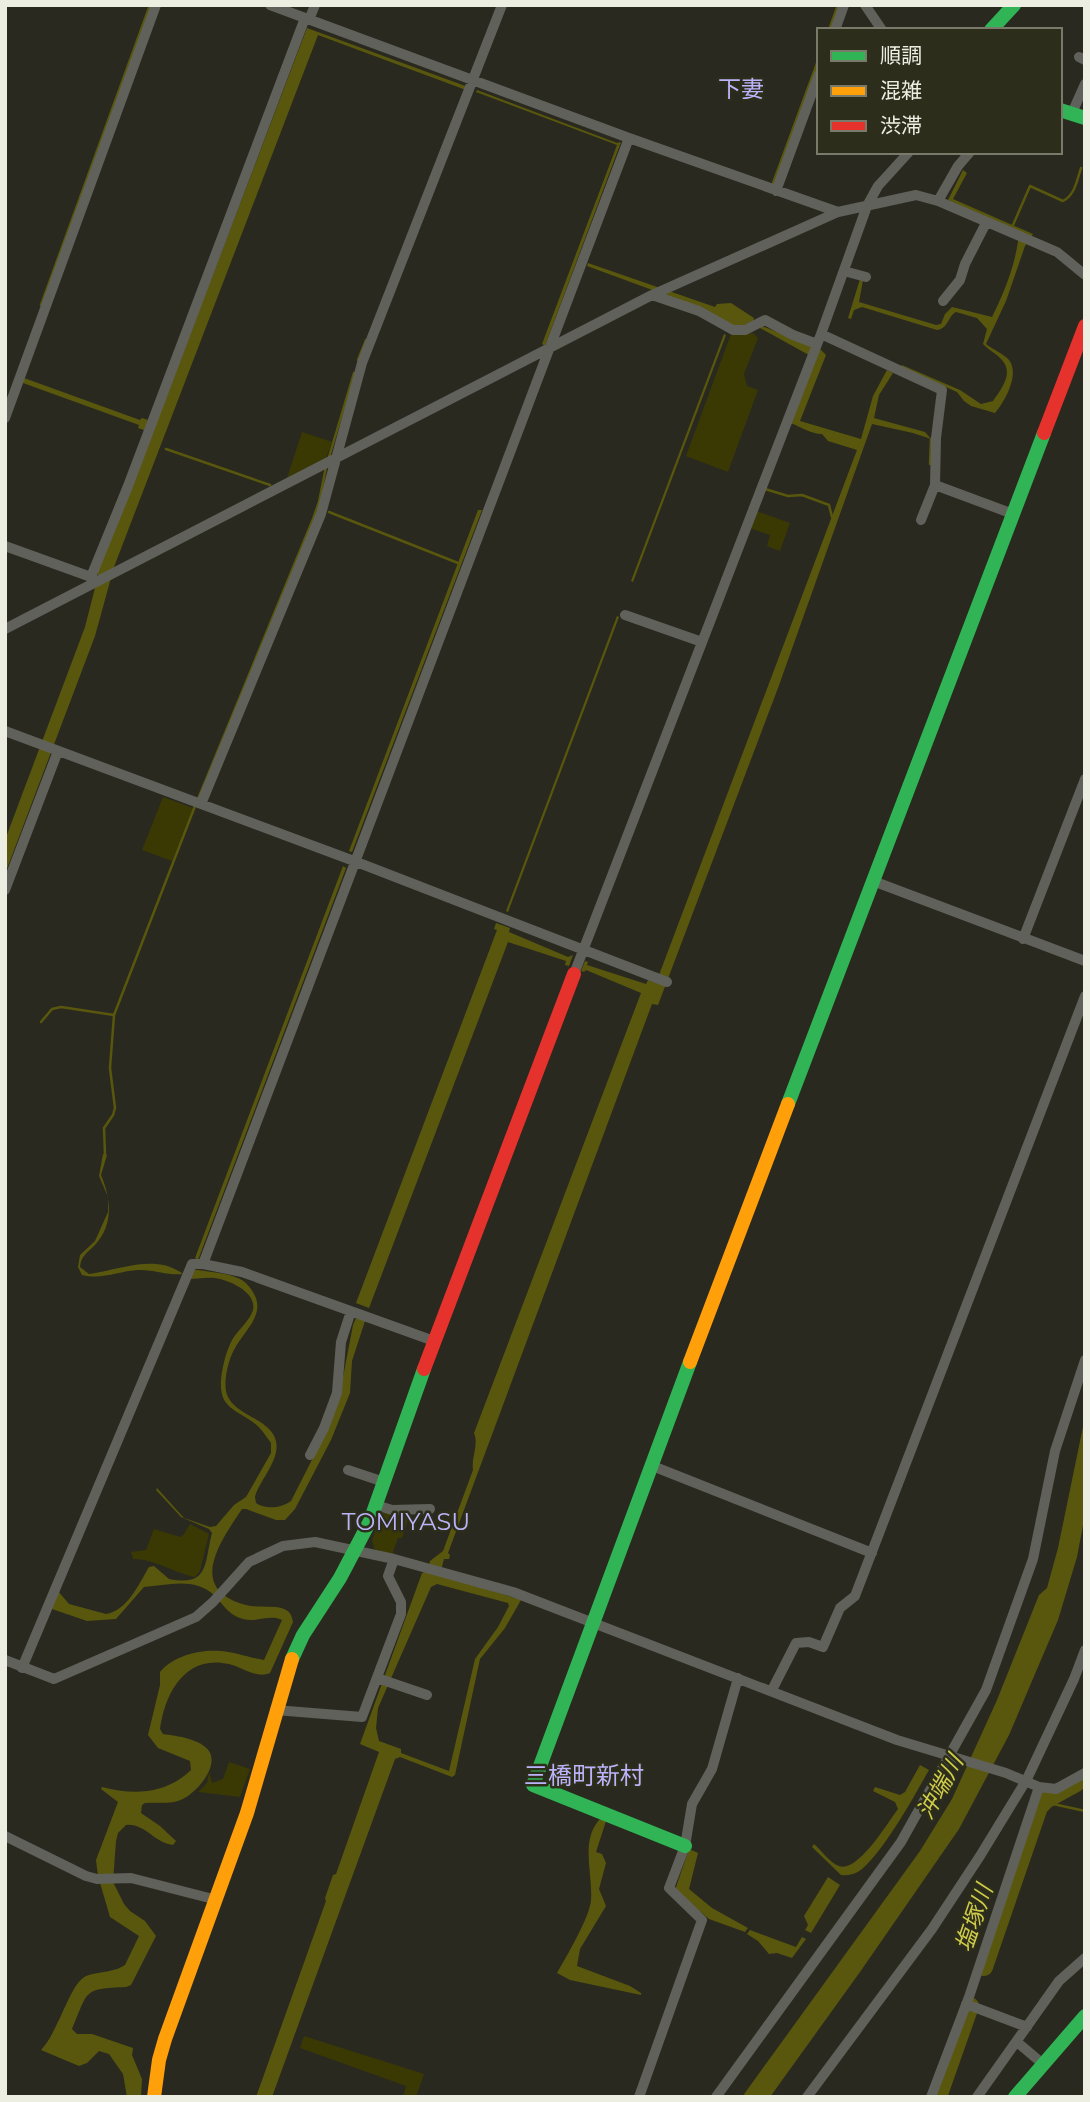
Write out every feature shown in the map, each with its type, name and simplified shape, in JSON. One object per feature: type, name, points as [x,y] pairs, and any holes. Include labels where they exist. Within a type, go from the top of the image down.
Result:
[{"type":"street","points":[[5,418],[156,5]]},
{"type":"street","points":[[270,5],[838,212]]},
{"type":"street","points":[[94,581],[128,486],[315,5]]},
{"type":"street","points":[[201,804],[321,513],[362,363],[502,5]]},
{"type":"street","points":[[836,28],[844,5]]},
{"type":"street","points":[[865,5],[880,28]]},
{"type":"street","points":[[993,28],[1014,5]]},
{"type":"street","points":[[776,191],[817,79]]},
{"type":"street","points":[[1072,114],[1085,84]]},
{"type":"street","points":[[203,1264],[629,138]]},
{"type":"street","points":[[154,2097],[165,2039],[247,1813],[275,1710],[298,1644],[356,1550],[376,1505],[434,1341],[819,339],[867,206],[878,186],[907,154]]},
{"type":"street","points":[[938,201],[958,166],[968,154]]},
{"type":"street","points":[[5,629],[652,295],[838,212],[916,195],[938,201],[1057,252],[1085,275]]},
{"type":"street","points":[[943,301],[960,280],[986,223]]},
{"type":"street","points":[[844,271],[866,277]]},
{"type":"street","points":[[652,295],[699,311],[733,330],[745,330],[765,320],[793,335],[819,339],[942,390],[936,438],[935,485],[921,520]]},
{"type":"street","points":[[685,1846],[533,1785],[650,1465],[1085,326]]},
{"type":"street","points":[[935,485],[1013,514]]},
{"type":"street","points":[[5,546],[94,581]]},
{"type":"street","points":[[625,615],[702,642]]},
{"type":"street","points":[[5,731],[354,861],[582,953],[667,982]]},
{"type":"street","points":[[5,890],[58,751]]},
{"type":"street","points":[[1023,939],[1085,779]]},
{"type":"street","points":[[873,881],[1085,961]]},
{"type":"street","points":[[772,1690],[796,1643],[809,1642],[823,1647],[840,1608],[855,1596],[1085,996]]},
{"type":"street","points":[[22,1668],[192,1264],[242,1272],[434,1341]]},
{"type":"street","points":[[310,1455],[337,1393],[341,1342],[353,1311]]},
{"type":"street","points":[[716,2097],[901,1842],[986,1690],[1033,1559],[1055,1451],[1085,1360]]},
{"type":"street","points":[[650,1465],[873,1553]]},
{"type":"street","points":[[348,1470],[384,1482]]},
{"type":"street","points":[[376,1505],[392,1510],[430,1509]]},
{"type":"street","points":[[5,1660],[54,1679],[196,1618],[249,1562],[283,1546],[315,1542],[394,1559],[513,1592],[897,1740],[1006,1773],[1039,1787],[1056,1789],[1085,1773]]},
{"type":"street","points":[[275,1710],[362,1717],[401,1614],[401,1602],[388,1576],[394,1559]]},
{"type":"street","points":[[382,1628],[395,1632]]},
{"type":"street","points":[[807,2097],[938,1919],[1026,1781],[1062,1707],[1085,1650]]},
{"type":"street","points":[[377,1678],[427,1695]]},
{"type":"street","points":[[639,2097],[702,1920],[669,1888],[685,1846],[692,1804],[712,1769],[738,1678]]},
{"type":"street","points":[[931,2097],[966,2004],[1039,1787]]},
{"type":"street","points":[[5,1836],[97,1879],[131,1878],[216,1900]]},
{"type":"street","points":[[977,2097],[1059,1981],[1085,1958]]},
{"type":"street","points":[[966,2004],[1027,2027]]},
{"type":"street","points":[[1015,2097],[1085,2016]]},
{"type":"street","points":[[1017,2042],[1043,2064]]},
{"type":"shaded area","points":[[307,28],[468,87],[466,90],[318,35],[114,567],[95,636],[5,874],[5,840],[85,627],[98,576],[97,570],[154,430],[146,426],[144,430],[138,428],[139,425],[23,383],[24,378],[140,420],[148,420],[146,425],[155,427]]},
{"type":"shaded area","points":[[477,90],[617,143],[621,142],[545,346],[542,344],[617,145],[476,92]]},
{"type":"shaded area","points":[[963,170],[967,173],[953,199],[1033,234],[1025,246],[1006,301],[986,344],[1009,360],[1013,372],[1007,395],[995,413],[971,406],[957,392],[901,367],[902,365],[960,390],[981,404],[993,401],[1005,381],[1007,370],[1001,359],[983,344],[987,329],[977,318],[956,312],[937,330],[862,307],[854,310],[851,319],[848,318],[860,279],[863,280],[859,302],[936,325],[941,324],[952,307],[992,317],[1009,277],[1019,234],[948,200]]},
{"type":"shaded area","points":[[588,263],[715,307],[717,304],[731,303],[754,318],[753,321],[739,327],[729,325],[704,309],[587,266]]},
{"type":"shaded area","points":[[762,326],[820,349],[826,355],[800,421],[861,439],[873,396],[887,370],[893,373],[879,395],[874,418],[925,432],[931,439],[872,424],[778,688],[658,1005],[652,1004],[448,1553],[449,1559],[444,1559],[440,1574],[521,1600],[505,1628],[480,1659],[455,1775],[452,1777],[400,1757],[395,1759],[272,2097],[256,2097],[379,1752],[360,1744],[422,1573],[428,1571],[430,1561],[443,1551],[473,1470],[476,1442],[474,1433],[641,993],[586,970],[581,971],[585,961],[588,962],[587,965],[646,984],[648,980],[656,983],[857,450],[828,441],[822,434],[790,423],[816,359],[760,328]],"holes":[[[437,1584],[508,1603],[498,1627],[475,1659],[449,1771],[401,1753],[401,1749],[379,1741],[376,1728],[378,1708],[431,1587]]]},
{"type":"shaded area","points":[[753,333],[758,338],[744,374],[747,386],[758,390],[728,472],[686,456],[731,334]]},
{"type":"shaded area","points":[[724,334],[726,335],[633,582],[631,581]]},
{"type":"shaded area","points":[[302,432],[332,442],[326,458],[287,478]]},
{"type":"shaded area","points":[[478,510],[482,510],[352,852],[349,851]]},
{"type":"shaded area","points":[[756,511],[790,523],[780,551],[767,546],[770,535],[750,528]]},
{"type":"shaded area","points":[[617,616],[619,617],[508,912],[506,911]]},
{"type":"shaded area","points":[[163,797],[193,808],[172,861],[142,850]]},
{"type":"shaded area","points":[[343,866],[346,868],[198,1260],[195,1258]]},
{"type":"shaded area","points":[[496,923],[510,928],[509,932],[568,957],[573,955],[569,966],[565,965],[566,961],[508,942],[369,1308],[356,1303],[497,930],[494,929]]},
{"type":"shaded area","points":[[103,1154],[107,1155],[101,1175],[107,1196],[99,1176]]},
{"type":"shaded area","points":[[108,1199],[109,1211],[105,1229],[83,1257],[80,1267],[89,1274],[149,1264],[172,1268],[183,1274],[138,1270],[103,1276],[82,1275],[78,1267],[80,1255],[95,1241],[108,1212]]},
{"type":"shaded area","points":[[192,1269],[240,1279],[250,1287],[257,1302],[252,1323],[230,1359],[226,1391],[234,1405],[268,1428],[276,1442],[271,1466],[255,1497],[256,1503],[264,1507],[278,1507],[291,1501],[321,1442],[340,1393],[353,1325],[356,1318],[365,1321],[352,1361],[350,1393],[331,1440],[295,1509],[285,1520],[276,1520],[242,1509],[225,1536],[213,1563],[217,1588],[228,1598],[250,1606],[281,1608],[290,1614],[293,1622],[270,1673],[254,1674],[229,1664],[214,1662],[190,1670],[180,1679],[167,1702],[160,1729],[163,1734],[188,1739],[205,1747],[211,1758],[208,1773],[197,1788],[184,1798],[174,1802],[142,1805],[141,1813],[176,1841],[173,1845],[160,1841],[133,1825],[126,1825],[118,1833],[113,1882],[124,1904],[145,1921],[156,1936],[131,1985],[101,1989],[89,1994],[72,2029],[77,2034],[92,2034],[133,2048],[132,2055],[142,2079],[141,2097],[127,2097],[123,2074],[109,2054],[99,2051],[87,2063],[79,2066],[41,2050],[53,2033],[78,1983],[87,1976],[125,1965],[139,1936],[110,1917],[98,1876],[96,1860],[118,1802],[101,1789],[148,1791],[170,1784],[191,1770],[190,1761],[158,1748],[148,1735],[160,1685],[160,1672],[179,1658],[204,1651],[226,1652],[264,1660],[282,1620],[248,1620],[238,1617],[206,1589],[190,1584],[144,1587],[116,1619],[87,1621],[52,1609],[58,1591],[69,1604],[106,1614],[113,1612],[132,1596],[149,1567],[154,1566],[169,1579],[182,1581],[199,1576],[206,1563],[212,1533],[209,1529],[181,1517],[157,1488],[184,1518],[210,1527],[216,1526],[234,1505],[246,1497],[271,1453],[271,1443],[263,1432],[227,1404],[221,1388],[228,1349],[253,1310],[251,1298],[241,1288],[221,1279],[188,1279]]},
{"type":"shaded area","name":"沖端川","points":[[1085,1417],[1085,1515],[1077,1557],[1058,1620],[1009,1735],[959,1829],[770,2097],[742,2097],[920,1851],[952,1799],[997,1700],[1039,1595],[1047,1588]]},
{"type":"shaded area","points":[[382,1509],[410,1514],[402,1538],[398,1538],[392,1555],[375,1550],[372,1541]]},
{"type":"shaded area","points":[[190,1524],[209,1534],[200,1571],[195,1577],[149,1561],[133,1559],[131,1552],[146,1550],[154,1529],[180,1537]]},
{"type":"shaded area","points":[[229,1762],[250,1769],[240,1797],[198,1792],[207,1783],[209,1772],[212,1783],[223,1779]]},
{"type":"shaded area","points":[[920,1765],[929,1770],[890,1836],[862,1869],[841,1875],[812,1847],[814,1844],[839,1866],[855,1862],[872,1845],[898,1809],[895,1802],[873,1791],[875,1787],[900,1795],[905,1792]]},
{"type":"shaded area","points":[[602,1817],[607,1818],[596,1852],[602,1854],[606,1863],[599,1889],[606,1906],[580,1949],[577,1966],[630,1986],[641,1995],[570,1980],[557,1973],[590,1907],[589,1845],[595,1825]]},
{"type":"shaded area","points":[[689,1849],[698,1853],[689,1889],[712,1908],[748,1928],[745,1932],[709,1919],[675,1890]]},
{"type":"shaded area","points":[[828,1877],[840,1885],[811,1933],[805,1930],[808,1925],[804,1916]]},
{"type":"shaded area","points":[[750,1930],[796,1947],[802,1937],[806,1939],[792,1958],[777,1953],[769,1954],[758,1941],[747,1934]]},
{"type":"shaded area","points":[[304,2036],[424,2074],[416,2097],[403,2097],[406,2086],[300,2048]]},
{"type":"waterway","points":[[41,305],[150,5]]},
{"type":"waterway","points":[[830,28],[838,5]]},
{"type":"waterway","points":[[773,183],[817,63]]},
{"type":"waterway","points":[[1013,225],[1030,186],[1063,201],[1073,191],[1081,168]]},
{"type":"waterway","points":[[358,360],[366,340]]},
{"type":"waterway","points":[[329,457],[354,373]]},
{"type":"waterway","points":[[930,464],[931,439]]},
{"type":"waterway","points":[[166,449],[270,485]]},
{"type":"waterway","points":[[198,799],[313,519],[326,467]]},
{"type":"waterway","points":[[765,489],[788,496],[802,495],[829,505],[832,517]]},
{"type":"waterway","points":[[329,512],[458,563]]},
{"type":"waterway","points":[[105,1155],[104,1128],[115,1108],[110,1068],[114,1015],[195,806]]},
{"type":"waterway","points":[[41,1022],[52,1009],[61,1007],[114,1015]]},
{"type":"waterway","name":"塩塚川","points":[[984,1967],[1039,1807],[1047,1799],[1076,1783]]},
{"type":"waterway","points":[[1044,1802],[1085,1811]]},
{"type":"waterway","name":"塩塚川","points":[[938,2097],[970,2006]]},
{"type":"traffic: fast","points":[[993,28],[1014,5]]},
{"type":"traffic: fast","points":[[1062,111],[1085,118]]},
{"type":"traffic: fast","points":[[788,1104],[1044,433]]},
{"type":"traffic: fast","points":[[685,1846],[533,1785],[690,1362]]},
{"type":"traffic: fast","points":[[292,1659],[303,1635],[340,1578],[370,1521],[424,1369]]},
{"type":"traffic: fast","points":[[1015,2097],[1085,2016]]},
{"type":"traffic: slow","points":[[690,1362],[788,1104]]},
{"type":"traffic: slow","points":[[154,2097],[165,2039],[247,1813],[292,1659]]},
{"type":"traffic: jam","points":[[1044,433],[1085,326]]},
{"type":"traffic: jam","points":[[424,1369],[574,974]]},
{"type":"district","name":"下妻","points":[[741,89]]},
{"type":"district","name":"TOMIYASU","points":[[406,1522]]},
{"type":"district","name":"三橋町新村","points":[[584,1776]]}]
